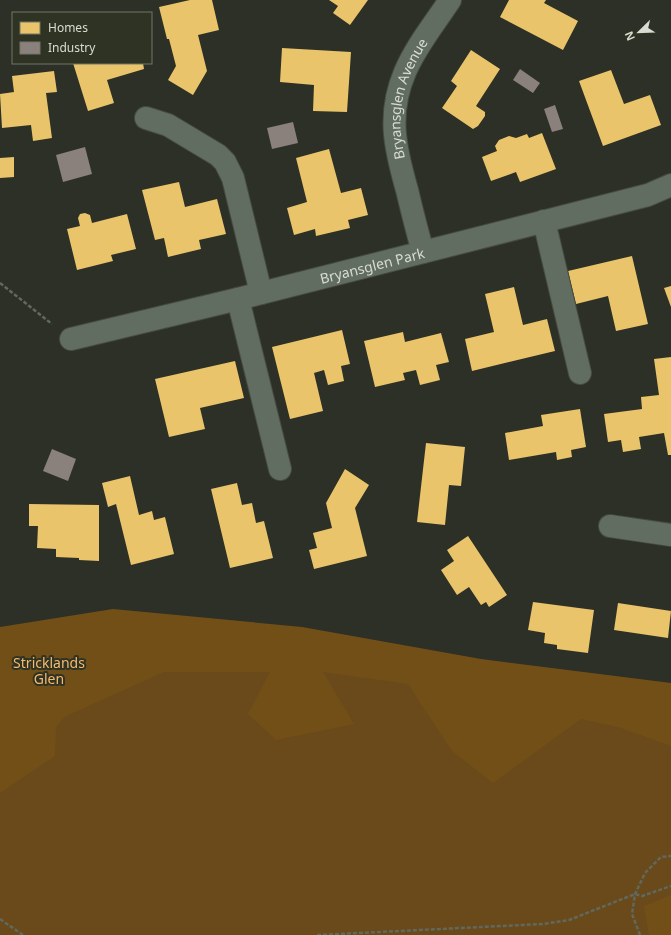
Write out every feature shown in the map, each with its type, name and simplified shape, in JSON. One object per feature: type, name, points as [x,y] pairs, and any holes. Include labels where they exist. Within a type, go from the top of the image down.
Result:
[{"type":"street","name":"Bryansglen Avenue","points":[[423,252],[396,151],[394,112],[398,92],[414,53],[450,0]]},
{"type":"street","points":[[146,118],[168,125],[210,150],[225,162],[233,178],[261,293]]},
{"type":"street","name":"Bryansglen Park","points":[[71,339],[238,299],[648,195],[671,185]]},
{"type":"street","points":[[544,221],[580,373]]},
{"type":"street","points":[[238,299],[280,469]]},
{"type":"street","points":[[610,526],[671,535]]},
{"type":"path","points":[[0,283],[71,339]]},
{"type":"path","points":[[640,935],[632,914],[635,894],[645,873],[661,857],[671,856]]},
{"type":"path","points":[[317,935],[543,924],[569,920],[635,894],[642,896],[671,886]]},
{"type":"path","points":[[0,920],[23,935]]},
{"type":"green space","name":"Stricklands Glen","points":[[113,609],[302,627],[481,659],[671,683],[671,746],[618,727],[581,719],[493,783],[452,751],[408,684],[323,672],[354,724],[276,740],[248,714],[270,672],[164,672],[64,717],[56,727],[55,756],[0,793],[0,627]]},
{"type":"green space","name":"Stricklands Glen","points":[[222,647],[671,709],[671,935],[0,935],[0,654]]},
{"type":"green space","points":[[671,895],[671,935],[649,935],[644,906]]},
{"type":"building: Homes","points":[[190,0],[212,0],[219,30],[198,35],[207,71],[193,95],[168,80],[176,66],[159,7]]},
{"type":"building: Homes","points":[[329,0],[368,0],[350,25],[333,13],[338,6]]},
{"type":"building: Homes","points":[[509,0],[546,0],[544,3],[578,21],[563,50],[500,17]]},
{"type":"building: Homes","points":[[282,48],[351,52],[347,112],[313,111],[314,85],[280,82]]},
{"type":"building: Homes","points":[[471,50],[500,69],[476,106],[485,112],[485,116],[478,126],[473,129],[442,108],[457,86],[451,81]]},
{"type":"building: Homes","points":[[73,64],[143,64],[144,69],[107,80],[114,103],[88,111]]},
{"type":"building: Homes","points":[[611,70],[624,104],[650,95],[661,125],[603,146],[579,81]]},
{"type":"building: Homes","points":[[54,71],[57,92],[46,93],[52,138],[33,141],[31,125],[2,128],[0,94],[14,92],[12,76]]},
{"type":"building: Homes","points":[[542,133],[556,169],[520,182],[516,172],[491,181],[482,157],[497,151],[495,146],[499,140],[509,136],[516,138],[527,134],[529,138]]},
{"type":"building: Homes","points":[[329,149],[341,193],[361,188],[368,215],[348,220],[350,228],[316,236],[315,229],[294,235],[287,208],[307,202],[296,158]]},
{"type":"building: Homes","points":[[14,157],[14,177],[0,178],[0,158]]},
{"type":"building: Homes","points":[[179,182],[185,207],[217,199],[226,234],[199,240],[201,249],[168,257],[164,238],[155,240],[142,190]]},
{"type":"building: Homes","points":[[85,213],[90,215],[92,223],[127,214],[136,249],[111,255],[113,261],[77,270],[67,229],[80,226],[78,218],[80,214]]},
{"type":"building: Homes","points":[[632,256],[648,324],[616,331],[608,296],[576,304],[568,271]]},
{"type":"building: Homes","points":[[671,286],[671,307],[664,288]]},
{"type":"building: Homes","points":[[514,287],[523,325],[547,319],[555,351],[472,371],[465,339],[494,332],[485,294]]},
{"type":"building: Homes","points":[[342,330],[350,364],[341,366],[344,381],[328,385],[324,370],[314,373],[323,411],[290,419],[272,347]]},
{"type":"building: Homes","points":[[403,332],[405,342],[441,333],[449,362],[436,365],[440,380],[420,385],[416,370],[403,373],[405,380],[375,387],[364,341]]},
{"type":"building: Homes","points":[[671,357],[671,455],[668,455],[664,433],[639,437],[641,449],[623,452],[621,440],[608,442],[604,414],[642,409],[641,397],[659,395],[654,359]]},
{"type":"building: Homes","points":[[235,361],[244,398],[200,408],[205,429],[169,437],[155,379]]},
{"type":"building: Homes","points":[[580,409],[586,447],[571,450],[572,457],[557,460],[556,452],[509,460],[505,433],[543,426],[541,415]]},
{"type":"building: Homes","points":[[426,443],[465,447],[461,486],[449,485],[445,525],[417,522]]},
{"type":"building: Homes","points":[[345,469],[369,485],[355,508],[367,556],[314,569],[309,550],[317,548],[313,533],[332,528],[326,503]]},
{"type":"building: Homes","points":[[130,476],[139,515],[152,511],[154,520],[165,517],[174,554],[131,565],[116,504],[108,507],[102,483]]},
{"type":"building: Homes","points":[[237,483],[242,505],[252,503],[256,523],[264,521],[273,558],[230,568],[211,489]]},
{"type":"building: Homes","points":[[29,504],[99,505],[99,561],[56,557],[56,549],[37,548],[38,526],[29,526]]},
{"type":"building: Homes","points":[[468,536],[507,595],[489,607],[486,602],[481,605],[469,587],[457,595],[441,570],[454,561],[447,550]]},
{"type":"building: Homes","points":[[533,602],[594,610],[588,653],[557,649],[557,645],[544,643],[545,633],[528,630]]},
{"type":"building: Homes","points":[[618,603],[671,611],[668,638],[614,630]]},
{"type":"building: Industry","points":[[520,69],[540,83],[533,93],[513,80]]},
{"type":"building: Industry","points":[[555,105],[563,129],[552,132],[544,109]]},
{"type":"building: Industry","points":[[293,122],[298,143],[272,149],[267,128]]},
{"type":"building: Industry","points":[[85,147],[92,174],[63,182],[56,155]]},
{"type":"building: Industry","points":[[52,449],[76,459],[68,481],[43,471]]}]
